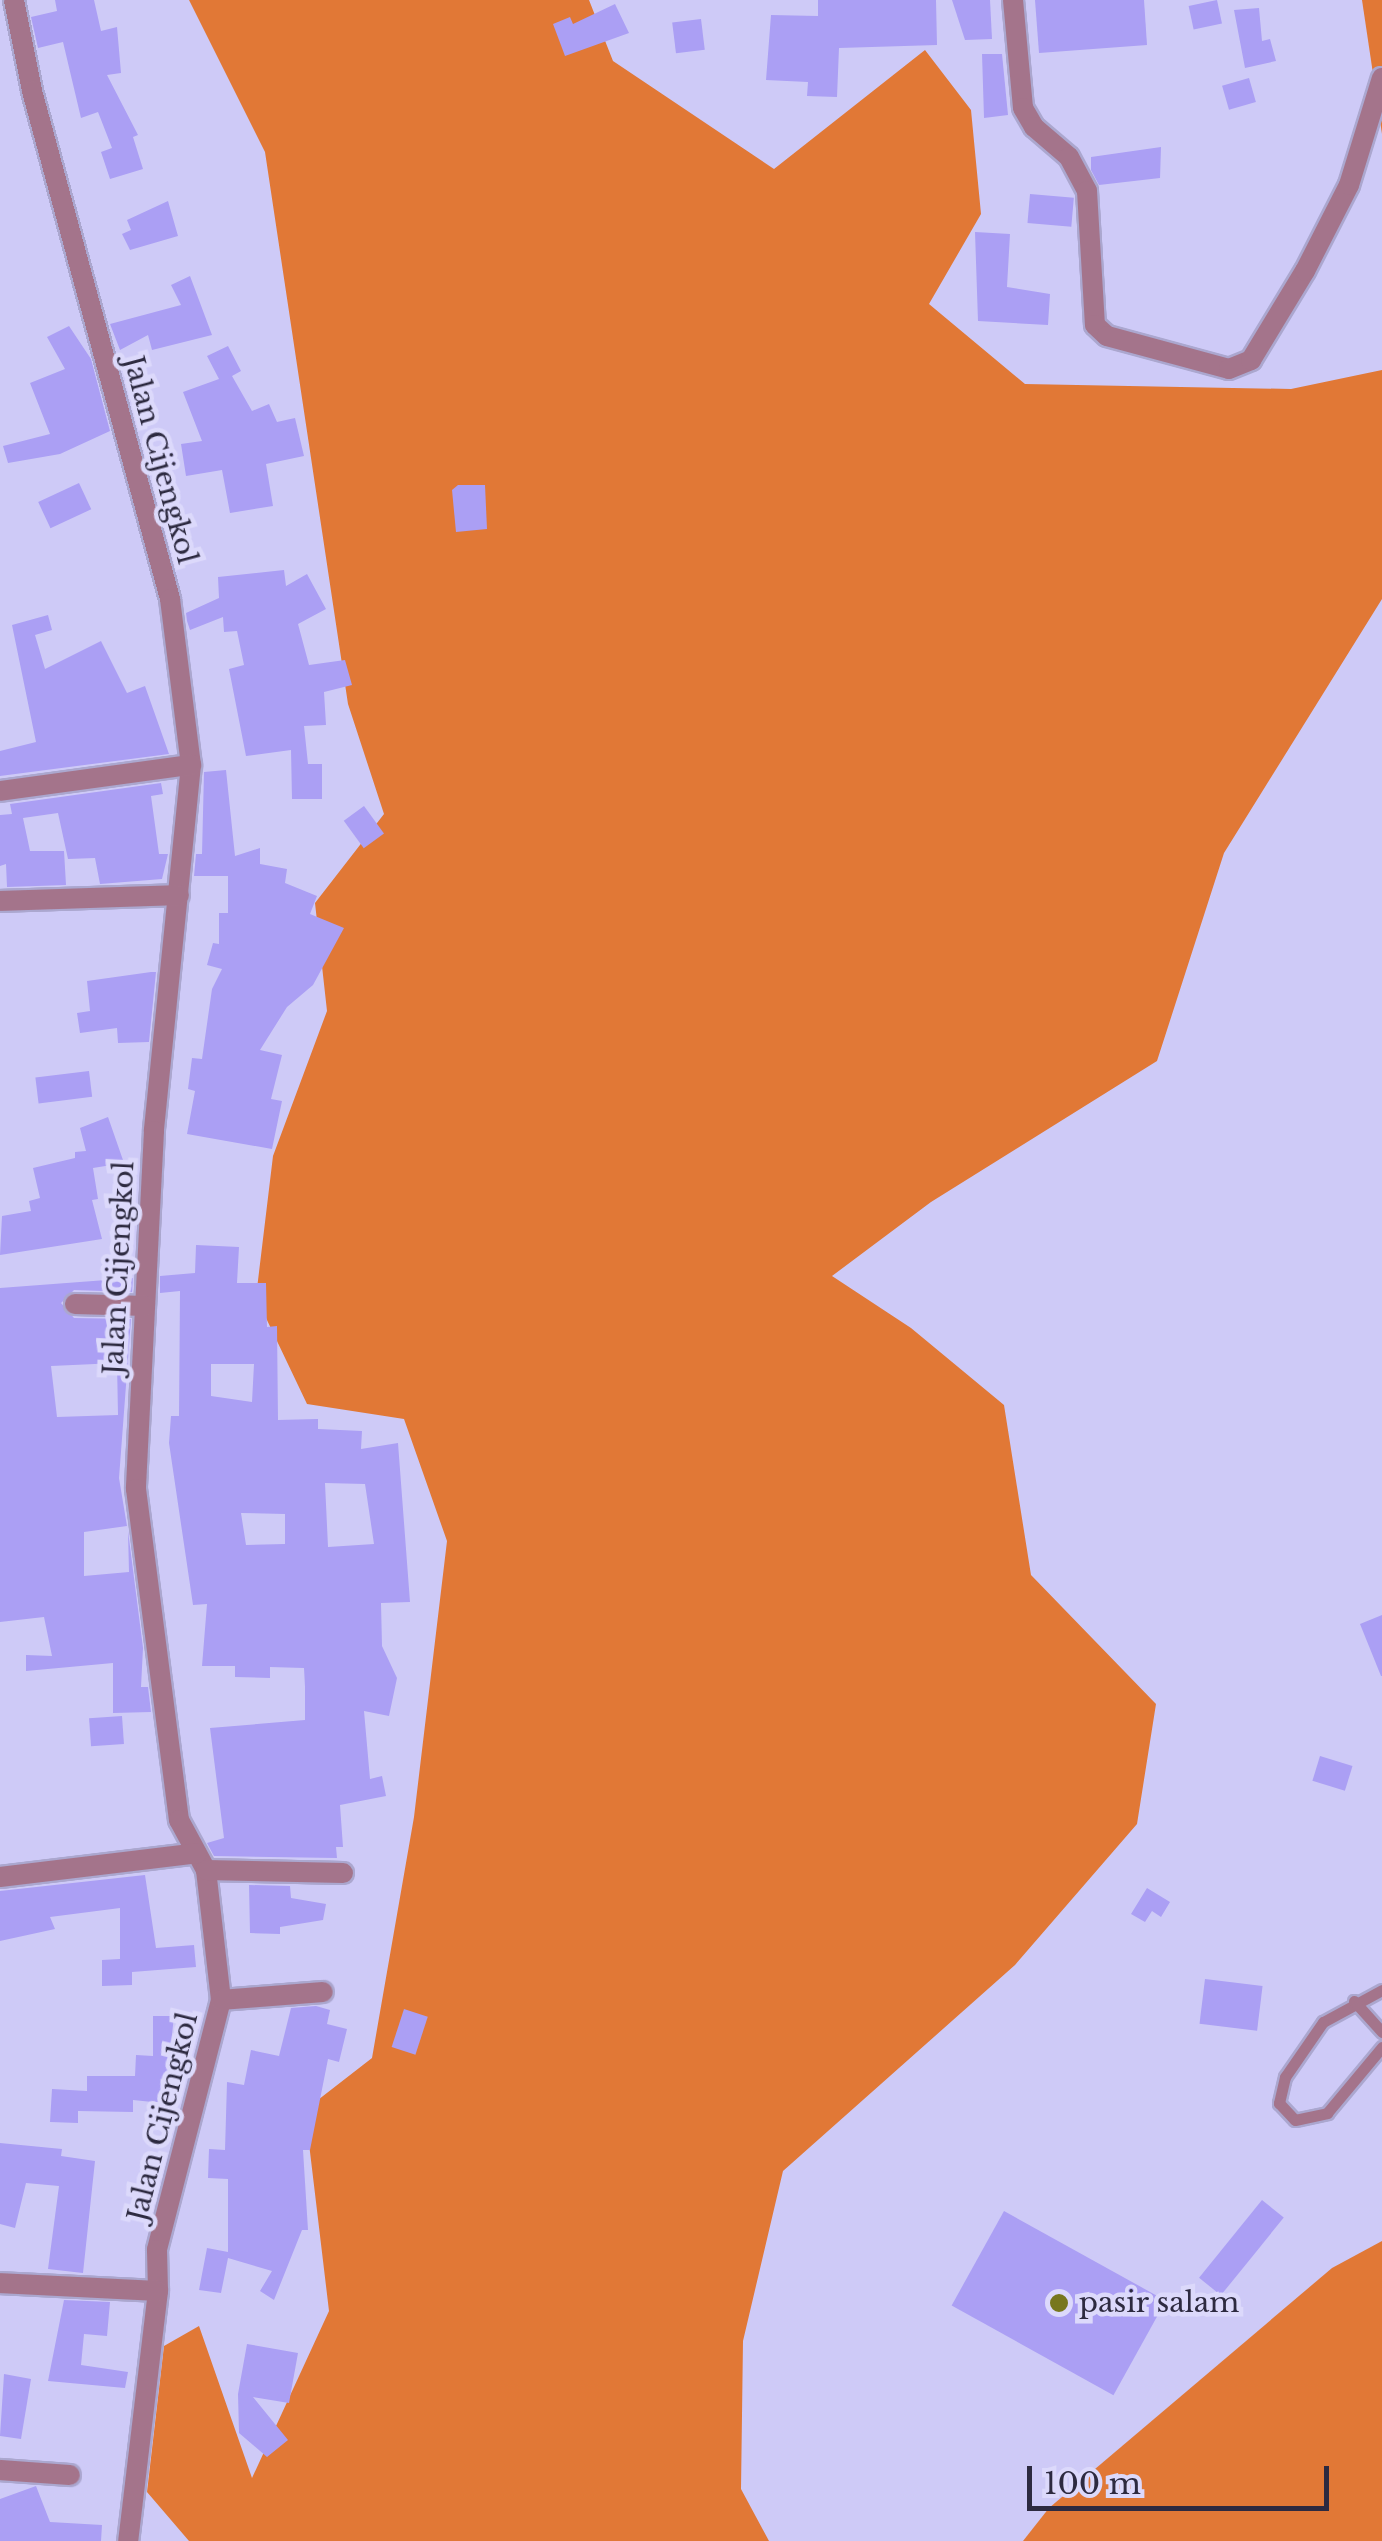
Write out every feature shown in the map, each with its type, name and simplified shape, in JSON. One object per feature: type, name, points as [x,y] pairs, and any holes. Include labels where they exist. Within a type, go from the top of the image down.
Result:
[{"type":"street","name":"Jalan Cijengkol","points":[[14,0],[32,91],[170,599],[191,764],[145,1306],[136,1489],[179,1820],[201,1862],[220,2000],[157,2250],[158,2291],[128,2541]]},
{"type":"street","points":[[1014,0],[1022,108],[1034,127],[1069,157],[1087,191],[1095,325],[1106,336],[1228,369],[1251,360],[1305,270],[1349,186],[1382,78]]},
{"type":"street","points":[[0,791],[191,764]]},
{"type":"street","points":[[0,901],[179,895]]},
{"type":"street","points":[[75,1304],[145,1306]]},
{"type":"street","points":[[0,1877],[201,1862],[343,1874]]},
{"type":"street","points":[[220,2000],[323,1992]]},
{"type":"street","points":[[0,2283],[158,2291]]},
{"type":"street","points":[[0,2470],[70,2475]]},
{"type":"lane","points":[[1382,1990],[1354,2001],[1323,2022],[1285,2077],[1279,2103],[1295,2120],[1328,2112],[1382,2047]]},
{"type":"lane","points":[[1354,2001],[1382,2032]]},
{"type":"shaded area","points":[[189,0],[589,0],[613,61],[774,169],[925,50],[971,110],[981,214],[929,304],[1025,384],[1291,389],[1382,370],[1382,599],[1224,853],[1157,1061],[931,1202],[832,1276],[911,1328],[1004,1405],[1031,1575],[1156,1704],[1137,1824],[1015,1965],[783,2171],[743,2341],[741,2489],[769,2541],[189,2541],[147,2492],[164,2346],[199,2326],[252,2478],[329,2311],[305,2110],[372,2058],[414,1817],[447,1541],[404,1419],[307,1404],[256,1297],[273,1156],[327,1011],[315,903],[384,814],[348,704],[265,152]]},
{"type":"shaded area","points":[[1362,0],[1382,0],[1382,134]]},
{"type":"shaded area","points":[[1382,2241],[1382,2541],[1023,2541],[1049,2508],[1332,2268]]},
{"type":"building","points":[[55,0],[94,0],[101,31],[117,27],[121,73],[107,75],[138,135],[133,137],[143,169],[110,179],[101,152],[112,148],[98,112],[81,118],[63,42],[38,48],[31,17],[57,11]]},
{"type":"building","points":[[818,0],[936,0],[937,45],[839,48],[837,97],[807,96],[808,82],[766,80],[771,15],[818,16]]},
{"type":"building","points":[[952,0],[990,0],[992,39],[965,40]]},
{"type":"building","points":[[1035,0],[1144,0],[1147,45],[1039,53]]},
{"type":"building","points":[[1217,0],[1222,23],[1194,30],[1189,6]]},
{"type":"building","points":[[615,4],[629,33],[565,56],[553,24],[570,17],[573,24]]},
{"type":"building","points":[[1259,8],[1262,41],[1270,39],[1276,61],[1245,68],[1234,10]]},
{"type":"building","points":[[701,19],[705,50],[676,53],[672,23]]},
{"type":"building","points":[[982,54],[1002,54],[1008,115],[984,118]]},
{"type":"building","points":[[1249,78],[1256,102],[1229,110],[1222,86]]},
{"type":"building","points":[[1161,147],[1160,178],[1099,185],[1091,170],[1091,157]]},
{"type":"building","points":[[1030,194],[1074,198],[1071,227],[1027,223]]},
{"type":"building","points":[[168,201],[178,236],[130,250],[122,234],[131,230],[127,220]]},
{"type":"building","points":[[975,232],[1010,234],[1007,287],[1050,294],[1048,325],[978,321]]},
{"type":"building","points":[[190,276],[212,335],[152,350],[148,335],[120,350],[110,324],[181,305],[171,285]]},
{"type":"building","points":[[69,326],[91,359],[110,431],[60,454],[8,463],[3,446],[50,434],[30,383],[65,369],[47,337]]},
{"type":"building","points":[[228,346],[241,371],[232,376],[252,411],[269,404],[277,422],[295,418],[304,456],[266,464],[273,506],[230,513],[222,470],[186,476],[181,444],[202,441],[183,392],[219,379],[207,356]]},
{"type":"building","points":[[79,483],[91,509],[50,528],[38,502]]},
{"type":"building","points":[[458,485],[485,485],[487,529],[456,532],[452,490]]},
{"type":"building","points":[[284,570],[286,586],[307,574],[326,609],[298,624],[309,665],[345,660],[352,685],[324,692],[326,725],[304,726],[308,764],[322,764],[322,799],[292,799],[291,750],[246,756],[229,669],[244,665],[237,631],[224,632],[223,617],[190,630],[187,621],[186,613],[219,598],[218,577]]},
{"type":"building","points":[[48,615],[52,630],[35,635],[45,669],[101,641],[127,693],[145,686],[169,754],[0,776],[0,751],[36,742],[12,625]]},
{"type":"building","points":[[226,770],[235,856],[260,848],[260,864],[287,869],[285,883],[317,896],[310,914],[344,928],[313,985],[287,1007],[260,1050],[282,1055],[271,1099],[282,1101],[272,1149],[187,1134],[195,1091],[188,1089],[192,1058],[202,1059],[212,989],[222,969],[207,965],[213,943],[219,944],[219,913],[228,913],[228,876],[194,876],[196,854],[202,854],[204,772]]},
{"type":"building","points":[[161,783],[163,794],[151,796],[159,854],[168,854],[162,879],[100,884],[95,858],[68,859],[58,813],[23,818],[30,851],[64,851],[66,885],[7,887],[6,864],[0,866],[0,815],[12,814],[10,804]]},
{"type":"building","points":[[364,806],[384,834],[364,848],[344,821]]},
{"type":"building","points":[[156,972],[149,1042],[118,1043],[117,1028],[80,1033],[77,1013],[90,1011],[87,981]]},
{"type":"building","points":[[89,1071],[92,1097],[39,1103],[35,1078]]},
{"type":"building","points":[[108,1117],[124,1163],[93,1168],[98,1199],[92,1200],[102,1239],[0,1255],[2,1216],[31,1211],[29,1201],[40,1198],[33,1168],[75,1158],[75,1152],[86,1151],[80,1128]]},
{"type":"building","points":[[196,1245],[239,1247],[237,1283],[266,1283],[267,1327],[277,1326],[278,1420],[318,1419],[318,1429],[362,1431],[361,1449],[398,1443],[410,1602],[381,1603],[382,1646],[397,1678],[389,1716],[364,1711],[370,1779],[382,1776],[386,1796],[340,1805],[343,1847],[336,1847],[337,1858],[214,1856],[207,1843],[224,1838],[210,1728],[305,1720],[305,1687],[304,1668],[270,1667],[270,1678],[235,1677],[235,1666],[202,1666],[207,1604],[193,1605],[169,1443],[171,1416],[179,1416],[180,1291],[160,1293],[160,1276],[195,1273]],"holes":[[[211,1364],[254,1364],[252,1402],[211,1396]],[[325,1483],[365,1484],[374,1544],[328,1547]],[[241,1513],[285,1514],[285,1544],[246,1545]]]},
{"type":"building","points":[[133,1278],[132,1292],[74,1290],[61,1303],[74,1318],[131,1319],[119,1478],[127,1526],[84,1532],[84,1576],[129,1572],[128,1531],[143,1648],[141,1687],[148,1687],[151,1712],[113,1713],[113,1663],[26,1671],[26,1655],[52,1656],[44,1617],[0,1622],[0,1288]],"holes":[[[117,1363],[118,1415],[57,1417],[51,1366]]]},
{"type":"building","points":[[1382,1615],[1382,1676],[1381,1676],[1360,1624]]},
{"type":"building","points":[[122,1716],[124,1744],[91,1746],[89,1718]]},
{"type":"building","points":[[1320,1756],[1353,1766],[1345,1791],[1312,1781]]},
{"type":"building","points":[[145,1875],[156,1948],[194,1945],[196,1967],[132,1972],[132,1985],[102,1986],[102,1960],[120,1959],[120,1908],[50,1917],[55,1929],[0,1941],[0,1891]]},
{"type":"building","points":[[249,1885],[290,1886],[291,1898],[326,1904],[323,1920],[280,1927],[280,1934],[250,1933]]},
{"type":"building","points":[[1147,1888],[1170,1902],[1161,1917],[1152,1911],[1145,1922],[1131,1914]]},
{"type":"building","points":[[1205,1979],[1263,1986],[1257,2031],[1200,2024]]},
{"type":"building","points":[[316,2006],[330,2010],[327,2024],[347,2029],[339,2062],[328,2059],[310,2150],[303,2150],[308,2230],[302,2230],[274,2300],[260,2291],[272,2271],[228,2258],[221,2293],[199,2290],[207,2248],[228,2252],[228,2179],[208,2178],[209,2149],[225,2150],[227,2082],[244,2085],[251,2050],[279,2056],[291,2008]]},
{"type":"building","points":[[404,2009],[428,2017],[415,2055],[392,2047]]},
{"type":"building","points":[[153,2016],[174,2016],[167,2081],[175,2082],[172,2104],[133,2100],[133,2112],[78,2111],[78,2123],[50,2122],[52,2089],[87,2091],[87,2076],[135,2076],[136,2055],[153,2056]]},
{"type":"building","points":[[0,2143],[62,2149],[61,2156],[95,2161],[83,2273],[48,2269],[59,2186],[26,2183],[15,2228],[0,2224]]},
{"type":"building","points":[[1262,2200],[1284,2218],[1221,2295],[1199,2278]]},
{"type":"building","name":"pasir salam","points":[[1004,2211],[1166,2301],[1113,2395],[952,2305]]},
{"type":"building","points":[[64,2300],[110,2302],[107,2336],[84,2334],[81,2365],[128,2372],[125,2388],[48,2381]]},
{"type":"building","points":[[247,2344],[298,2353],[289,2403],[253,2397],[288,2440],[267,2457],[239,2433],[238,2394]]},
{"type":"building","points":[[4,2374],[31,2379],[21,2439],[0,2436]]},
{"type":"building","points":[[36,2486],[50,2522],[102,2525],[101,2541],[0,2541],[0,2499]]},
{"type":"place","name":"pasir salam","points":[[1059,2303]]}]
